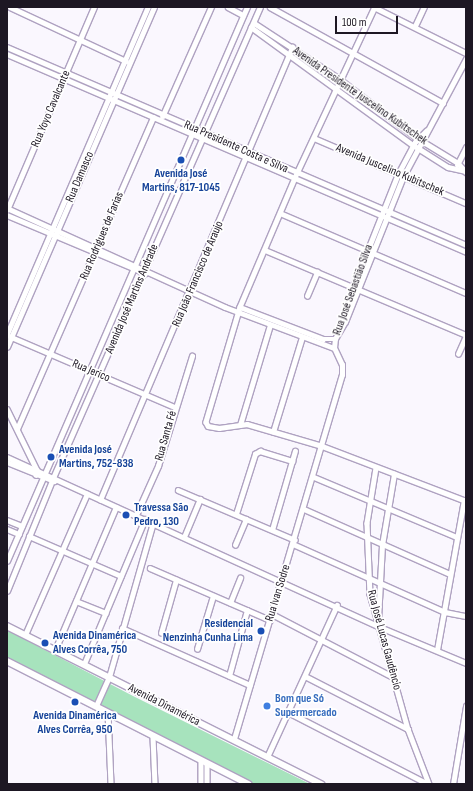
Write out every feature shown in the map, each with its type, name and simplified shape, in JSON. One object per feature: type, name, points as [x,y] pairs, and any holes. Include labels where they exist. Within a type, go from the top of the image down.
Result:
[{"type":"main road","name":"Avenida Dinamérica","points":[[7,626],[321,784]]},
{"type":"main road","points":[[7,662],[248,784]]},
{"type":"street","points":[[10,7],[127,62]]},
{"type":"street","name":"Rua Yoyo Cavalcante","points":[[7,209],[64,80],[94,7]]},
{"type":"street","name":"Rua Damasco","points":[[127,62],[148,7]]},
{"type":"street","name":"Rua Damasco","points":[[8,336],[56,235],[113,94],[154,7]]},
{"type":"street","points":[[160,120],[211,7]]},
{"type":"street","points":[[228,7],[243,15]]},
{"type":"street","points":[[7,561],[193,135],[246,7]]},
{"type":"street","name":"Avenida José Martins Andrade","points":[[7,591],[53,479],[260,7]]},
{"type":"street","points":[[271,7],[279,9],[443,103]]},
{"type":"street","points":[[437,650],[456,537],[465,500],[376,468],[322,446],[273,432],[240,425],[219,428],[208,426],[206,420],[239,309],[266,250],[297,173],[374,7],[415,26],[466,53]]},
{"type":"street","points":[[415,26],[424,7]]},
{"type":"street","name":"Avenida Presidente Juscelino Kubitschek","points":[[252,25],[292,47],[341,80],[417,138],[420,144],[455,169],[466,171]]},
{"type":"street","name":"Avenida Presidente Juscelino Kubitschek","points":[[252,25],[337,87],[412,145],[420,144],[458,162],[466,171]]},
{"type":"street","name":"Rua Presidente Costa e Silva","points":[[7,47],[204,133],[295,178],[466,252]]},
{"type":"street","name":"Rua João Francisco de Araujo","points":[[100,500],[192,291],[292,47]]},
{"type":"street","name":"Rua Presidente Costa e Silva","points":[[7,54],[202,139],[297,173],[466,245]]},
{"type":"street","points":[[427,130],[466,59]]},
{"type":"street","name":"Rua Damasco","points":[[7,347],[8,336],[50,233],[111,99]]},
{"type":"street","name":"Rua Rodrigues de Farias","points":[[17,429],[153,117]]},
{"type":"street","name":"Rua José Sebastião Silva","points":[[322,446],[342,370],[334,348],[335,338],[341,329],[355,287],[386,211],[398,174],[412,145],[417,138],[427,130]]},
{"type":"street","name":"Rua José Sebastião Silva","points":[[386,211],[427,130]]},
{"type":"street","name":"Avenida Juscelino Kubitschek","points":[[314,138],[466,203]]},
{"type":"street","points":[[455,169],[466,147]]},
{"type":"street","points":[[7,209],[97,247],[135,267]]},
{"type":"street","points":[[280,213],[466,293]]},
{"type":"street","points":[[7,215],[95,252],[239,309],[317,337],[335,338]]},
{"type":"street","points":[[266,250],[466,335],[458,354]]},
{"type":"street","points":[[307,296],[317,272]]},
{"type":"street","points":[[239,309],[270,325],[334,348]]},
{"type":"street","points":[[240,425],[270,325]]},
{"type":"street","name":"Rua Jerico","points":[[8,336],[175,407]]},
{"type":"street","points":[[273,432],[302,336]]},
{"type":"street","name":"Rua Santa Fé","points":[[136,515],[158,466],[192,356]]},
{"type":"street","points":[[7,409],[36,472]]},
{"type":"street","name":"Rua Ivan Sodre","points":[[234,739],[314,477],[322,446]]},
{"type":"street","points":[[236,514],[255,454],[260,451],[292,461]]},
{"type":"street","points":[[272,530],[295,451]]},
{"type":"street","points":[[7,457],[44,476],[136,515],[337,605],[380,627],[466,663]]},
{"type":"street","points":[[7,462],[36,472]]},
{"type":"street","name":"Rua José Lucas Gaudêncio","points":[[376,468],[372,503],[368,518],[368,579],[408,729],[428,784]]},
{"type":"street","points":[[378,620],[382,545],[394,474]]},
{"type":"street","points":[[314,477],[372,503],[456,537]]},
{"type":"street","points":[[178,490],[272,530],[368,579],[444,612],[466,616]]},
{"type":"street","points":[[25,635],[87,494]]},
{"type":"street","points":[[184,537],[200,499]]},
{"type":"street","points":[[55,650],[93,564],[116,507]]},
{"type":"street","points":[[304,509],[450,574]]},
{"type":"street","points":[[84,664],[145,519]]},
{"type":"street","points":[[235,545],[246,519]]},
{"type":"street","points":[[7,520],[22,526]]},
{"type":"street","points":[[96,706],[109,677],[153,523]]},
{"type":"street","points":[[7,529],[19,534]]},
{"type":"street","points":[[29,536],[121,576]]},
{"type":"street","points":[[150,568],[270,620]]},
{"type":"street","points":[[230,603],[240,578]]},
{"type":"street","points":[[161,633],[176,580]]},
{"type":"street","points":[[197,649],[213,596]]},
{"type":"street","points":[[76,601],[106,613]]},
{"type":"street","points":[[267,756],[337,605]]},
{"type":"street","points":[[229,676],[247,610]]},
{"type":"street","points":[[272,614],[393,677]]},
{"type":"street","points":[[122,628],[250,685]]},
{"type":"street","points":[[305,676],[408,729]]},
{"type":"street","points":[[453,784],[466,706]]},
{"type":"street","points":[[108,712],[111,784]]},
{"type":"street","points":[[288,712],[428,784]]},
{"type":"street","points":[[153,737],[155,784]]},
{"type":"street","points":[[201,784],[204,762]]},
{"type":"street","points":[[204,762],[207,784]]},
{"type":"green space","points":[[7,48],[466,246],[466,250],[7,52]]},
{"type":"green space","points":[[7,630],[133,696],[310,784],[249,784],[7,660]]},
{"type":"place","name":"Avenida José Martins, 817-1045","points":[[181,160]]},
{"type":"place","name":"Avenida José Martins, 752-838","points":[[51,457]]},
{"type":"place","name":"Travessa São Pedro, 130","points":[[126,515]]},
{"type":"place","name":"Residencial Nenzinha Cunha Lima","points":[[261,631]]},
{"type":"place","name":"Avenida Dinamérica Alves Corrêa, 750","points":[[45,643]]},
{"type":"place","name":"Avenida Dinamérica Alves Corrêa, 950","points":[[75,702]]},
{"type":"place","name":"Bom que Só Supermercado","points":[[267,706]]}]
